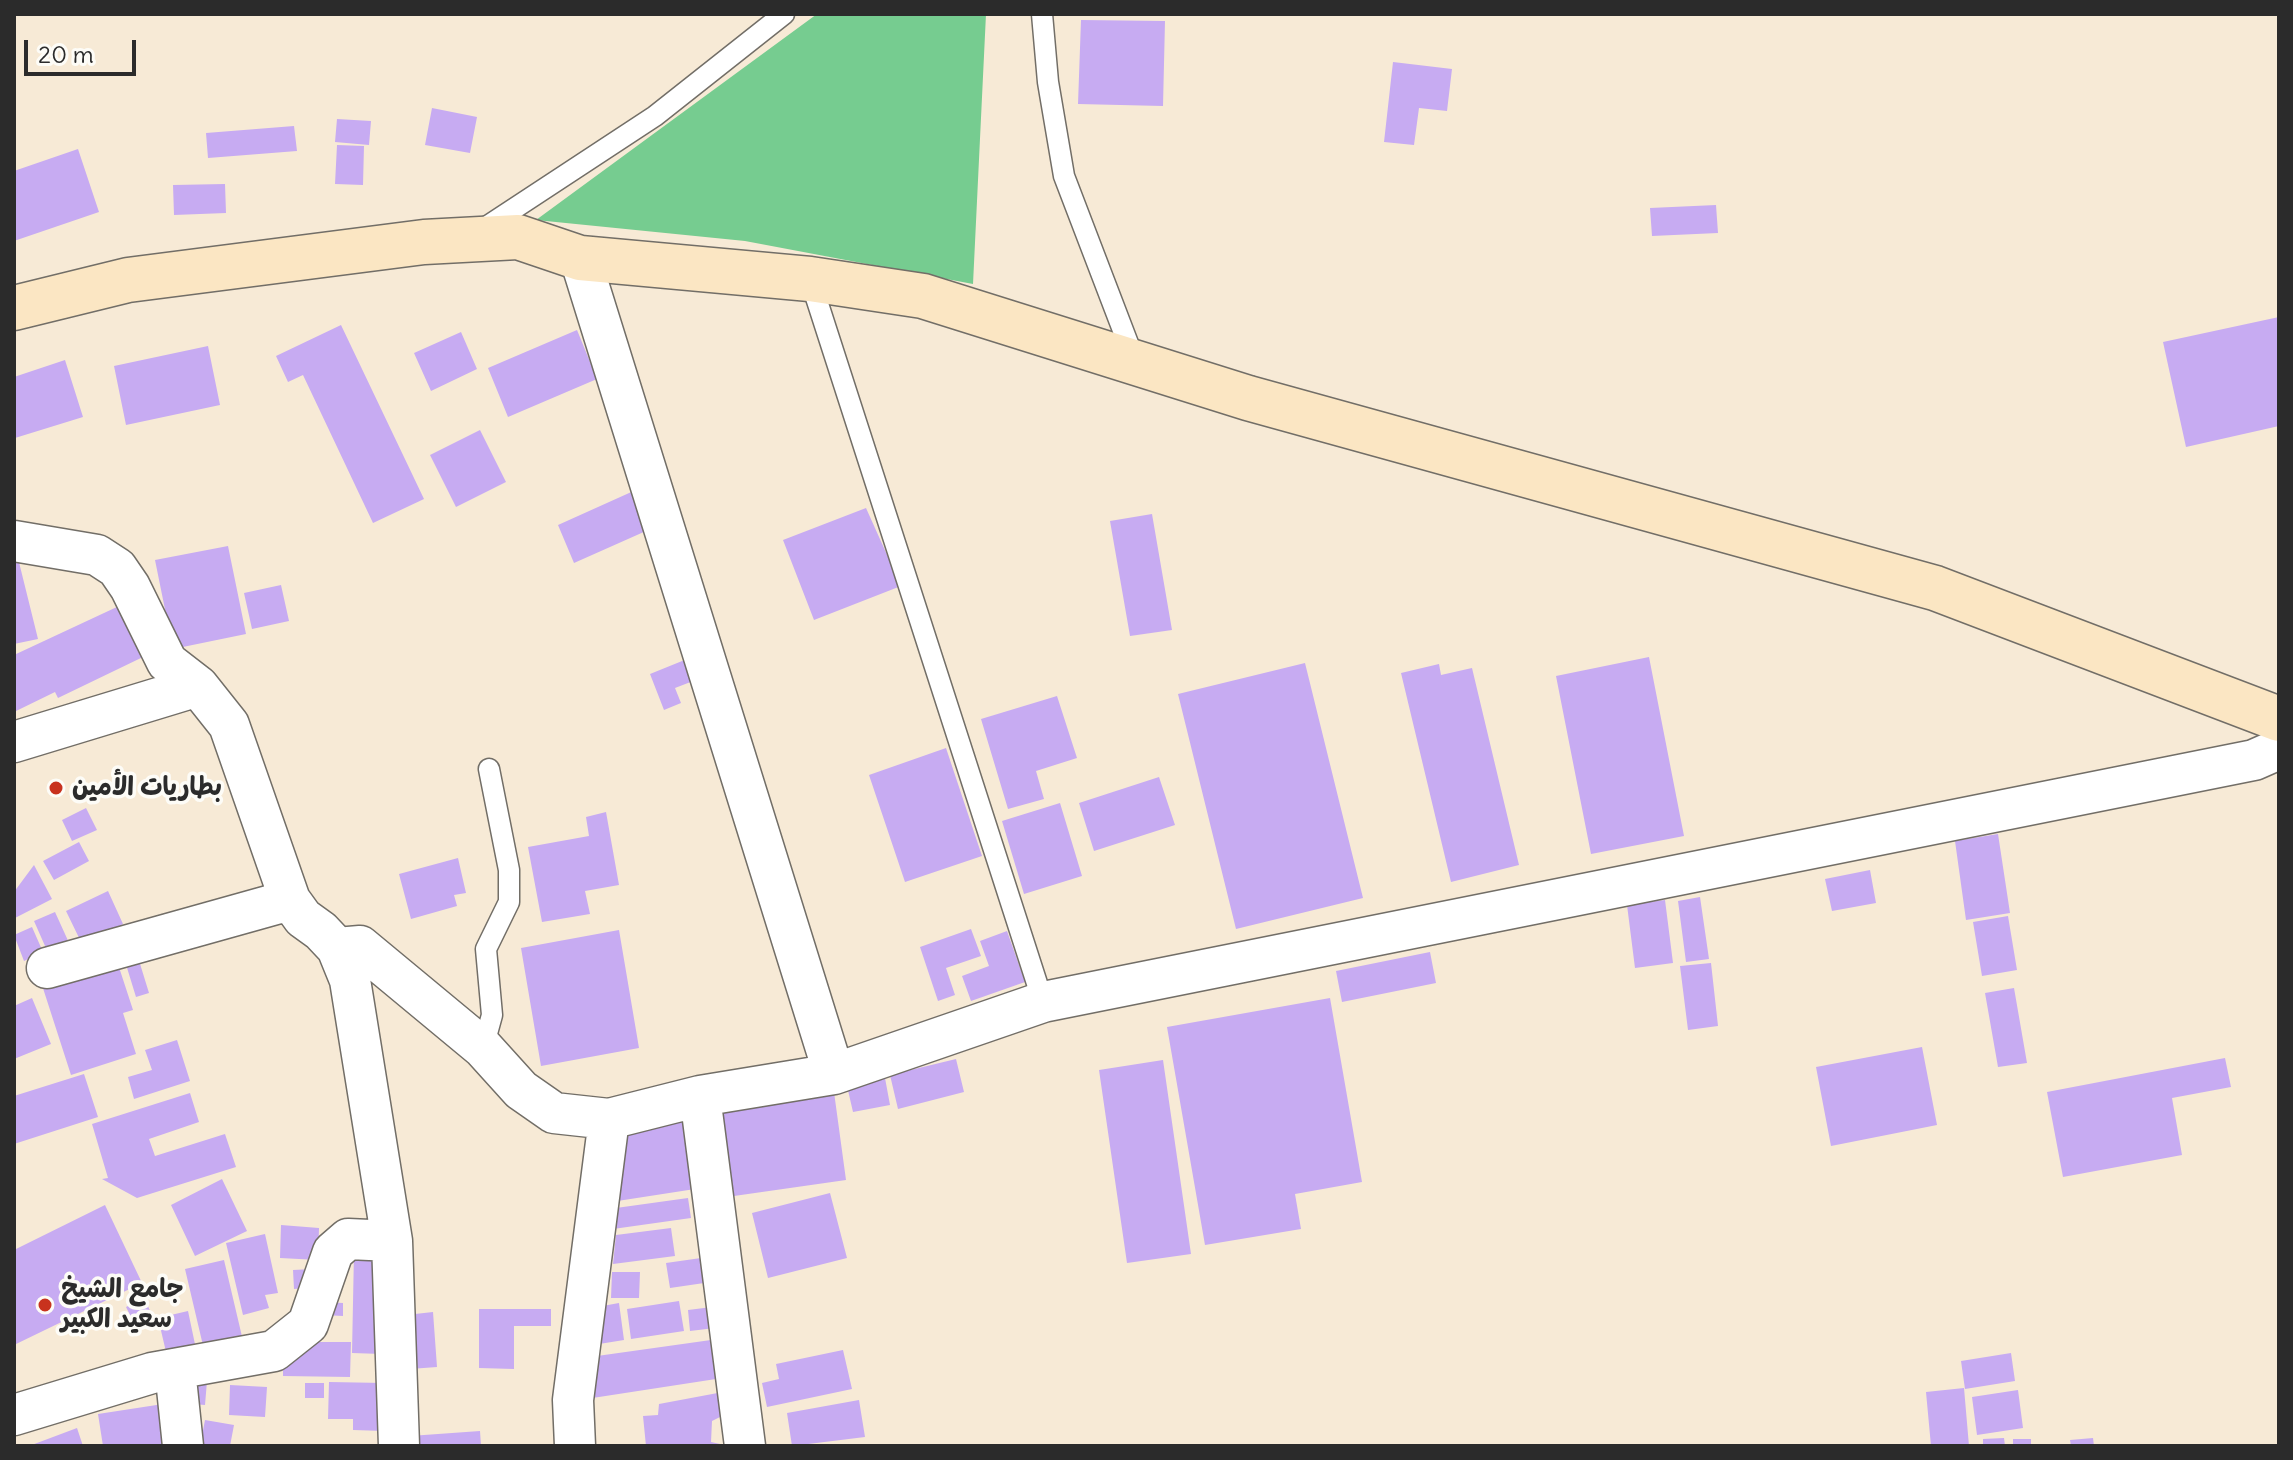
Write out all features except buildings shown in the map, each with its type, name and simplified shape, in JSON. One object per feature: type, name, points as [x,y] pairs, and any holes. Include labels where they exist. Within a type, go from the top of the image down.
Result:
[{"type":"main road","points":[[14,308],[128,280],[467,239],[518,237],[580,258],[810,279],[923,296],[1248,398],[1935,588],[2279,719]]},
{"type":"street","points":[[580,258],[834,1074]]},
{"type":"street","points":[[14,541],[97,555],[117,568],[130,587],[167,662],[198,686],[229,725],[290,900],[303,918],[337,948],[350,980],[392,1241],[399,1446]]},
{"type":"street","points":[[14,742],[198,686]]},
{"type":"street","points":[[337,948],[360,946],[483,1048],[521,1090],[554,1113],[609,1119],[700,1096],[834,1074],[1043,1002],[2254,760],[2279,749]]},
{"type":"street","points":[[47,968],[290,900]]},
{"type":"street","points":[[700,1096],[745,1446]]},
{"type":"street","points":[[575,1446],[573,1400],[609,1119]]},
{"type":"street","points":[[14,1415],[66,1402],[110,1384],[274,1351],[308,1324],[333,1252],[348,1239],[392,1241]]},
{"type":"street","points":[[175,1369],[183,1446]]},
{"type":"lane","points":[[467,239],[655,116],[784,14]]},
{"type":"lane","points":[[1042,14],[1048,82],[1064,176],[1136,363]]},
{"type":"lane","points":[[810,279],[1043,1002]]},
{"type":"lane","points":[[483,1048],[492,1015],[486,949],[509,902],[509,870],[489,769]]},
{"type":"green space","points":[[817,14],[986,14],[973,284],[745,241],[536,220]]},
{"type":"place","name":"بطاريات الأمين","points":[[56,788]]},
{"type":"place","name":"جامع الشيخ سعيد الكبير","points":[[45,1305]]}]
